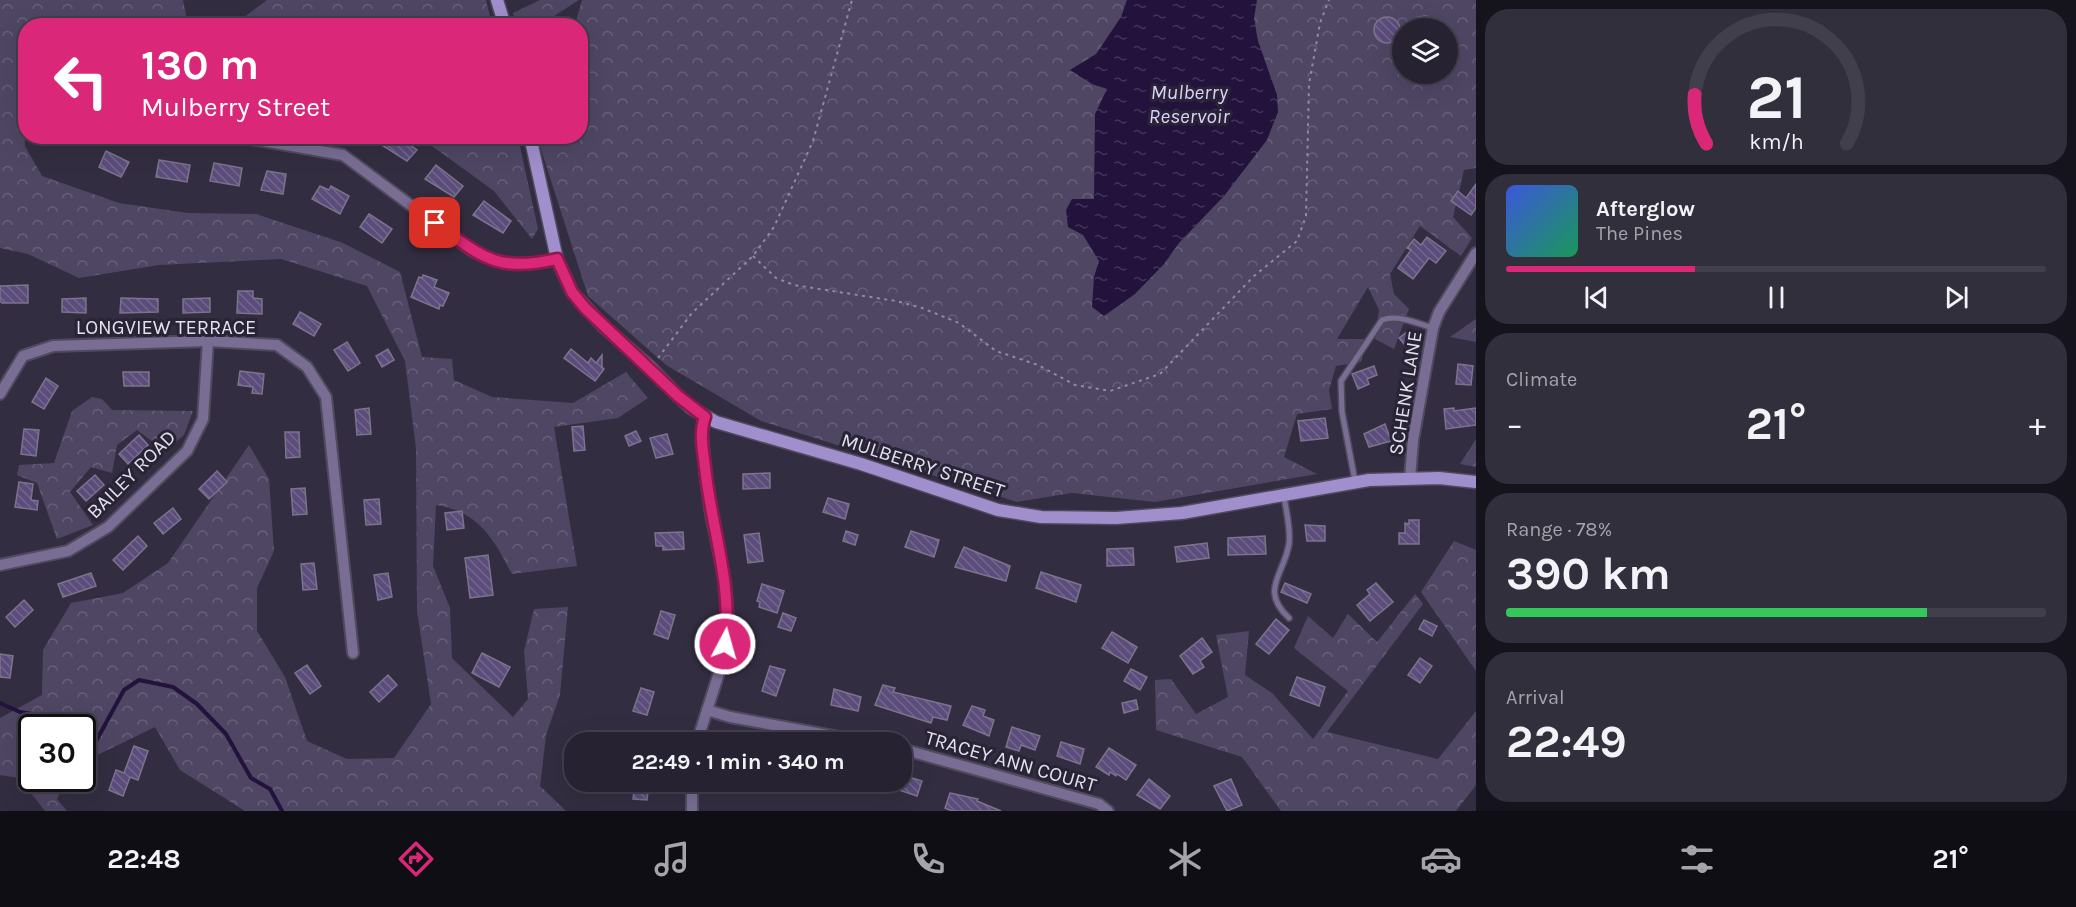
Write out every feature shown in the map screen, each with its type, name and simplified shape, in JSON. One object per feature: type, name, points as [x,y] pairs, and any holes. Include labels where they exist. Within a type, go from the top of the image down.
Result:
[{"type":"street","points":[[497,0],[503,18]]},
{"type":"street","points":[[280,144],[343,155],[471,250],[489,260],[524,266],[557,259]]},
{"type":"street","name":"MULBERRY STREET","points":[[532,144],[557,259],[572,292],[585,308],[650,367],[678,396],[705,417],[1018,515],[1086,518],[1156,515],[1355,481],[1410,477],[1476,482]]},
{"type":"street","name":"SCHENK LANE","points":[[1410,477],[1413,440],[1433,328],[1439,312],[1476,253]]},
{"type":"street","name":"LONGVIEW TERRACE","points":[[0,394],[23,356],[53,346],[208,341],[278,345],[307,367],[326,398],[353,653]]},
{"type":"street","name":"BAILEY ROAD","points":[[0,565],[68,551],[108,527],[186,451],[203,419],[208,341]]},
{"type":"street","points":[[700,732],[723,655],[728,618],[722,562],[706,479],[702,433],[705,417]]},
{"type":"street","points":[[707,710],[730,717],[812,732]]},
{"type":"street","name":"TRACEY ANN COURT","points":[[912,752],[1099,804],[1108,811]]},
{"type":"street","points":[[692,792],[692,811]]},
{"type":"lane","points":[[1355,481],[1342,412],[1341,381],[1382,320],[1400,319],[1433,328]]},
{"type":"lane","points":[[1284,494],[1289,544],[1274,594],[1277,606],[1288,618]]},
{"type":"path","points":[[650,367],[692,313],[753,256],[774,228],[813,141],[852,0]]},
{"type":"path","points":[[753,256],[776,278],[794,285],[896,301],[922,308],[959,323],[996,351],[1038,364],[1075,385],[1110,391],[1160,374],[1254,276],[1297,241],[1306,216],[1309,84],[1320,23],[1329,0]]},
{"type":"green space","points":[[0,0],[183,0],[187,18],[18,18],[18,144],[25,144],[42,176],[119,203],[188,213],[256,214],[343,243],[400,272],[422,357],[452,359],[454,380],[492,397],[573,403],[626,372],[648,398],[618,418],[554,427],[577,566],[512,574],[491,538],[474,520],[451,508],[436,505],[433,566],[450,608],[452,658],[513,717],[528,699],[524,651],[534,609],[568,607],[560,695],[546,735],[540,786],[566,811],[245,811],[180,770],[155,727],[96,756],[96,714],[18,714],[18,778],[0,775],[0,718],[42,695],[43,650],[71,603],[123,593],[168,563],[249,445],[269,479],[274,551],[257,588],[257,631],[285,677],[307,741],[347,759],[394,758],[431,704],[417,611],[416,449],[405,361],[367,286],[281,259],[159,265],[79,278],[28,254],[0,248]]},
{"type":"green space","points":[[267,0],[486,0],[490,18],[243,18]]},
{"type":"green space","points":[[540,0],[579,0],[551,18],[515,18],[513,13]]},
{"type":"green space","points":[[582,0],[1476,0],[1476,168],[1464,170],[1453,217],[1472,238],[1461,256],[1420,226],[1390,274],[1394,294],[1409,309],[1394,349],[1375,339],[1379,310],[1368,287],[1337,339],[1367,339],[1361,362],[1336,366],[1329,390],[1332,409],[1297,414],[1284,457],[1317,474],[1155,502],[1072,493],[1017,502],[761,421],[666,365],[588,296],[539,144],[588,144],[588,18],[577,18]]},
{"type":"green space","points":[[430,144],[520,144],[538,229],[532,239],[494,191]]},
{"type":"green space","points":[[1476,319],[1476,342],[1450,337]]},
{"type":"green space","points":[[92,397],[102,399],[112,410],[193,411],[184,435],[165,451],[137,430],[117,445],[112,473],[91,467],[70,492],[93,525],[57,539],[37,483],[17,475],[19,465],[54,463],[72,411]]},
{"type":"green space","points":[[1476,439],[1476,467],[1460,464]]},
{"type":"green space","points":[[1454,541],[1476,550],[1476,671],[1421,592]]},
{"type":"green space","points":[[1415,594],[1423,604],[1327,732],[1438,759],[1476,711],[1476,785],[1456,811],[1281,811],[1242,757],[1156,730],[1155,680],[1171,679],[1196,714],[1228,697],[1216,635],[1249,631],[1245,675],[1272,693],[1313,739],[1348,691],[1294,648],[1308,616],[1333,638],[1348,614],[1377,642]]},
{"type":"green space","points":[[30,792],[60,792],[57,799],[67,811],[45,811]]},
{"type":"water","name":"Mulberry Reservoir","points":[[1127,0],[1257,0],[1254,18],[1258,41],[1277,95],[1278,112],[1267,140],[1224,196],[1135,294],[1104,316],[1092,307],[1094,277],[1099,261],[1083,235],[1068,227],[1066,210],[1072,199],[1094,199],[1095,114],[1107,89],[1092,84],[1070,70],[1096,54],[1121,17]]},
{"type":"building","points":[[1387,17],[1392,18],[1392,42],[1387,43],[1378,39],[1374,30],[1378,21]]},
{"type":"building","points":[[380,144],[408,144],[417,150],[407,161]]},
{"type":"building","points":[[106,151],[129,162],[121,177],[99,167]]},
{"type":"building","points":[[159,160],[190,165],[187,182],[156,177]]},
{"type":"building","points":[[214,163],[242,168],[239,186],[210,181]]},
{"type":"building","points":[[436,165],[463,186],[454,197],[425,179]]},
{"type":"building","points":[[267,171],[286,174],[283,194],[261,190]]},
{"type":"building","points":[[1476,184],[1476,208],[1471,215],[1451,201],[1458,191],[1466,198]]},
{"type":"building","points":[[320,186],[329,190],[331,186],[349,196],[340,214],[312,199]]},
{"type":"building","points":[[484,201],[511,221],[503,233],[473,215]]},
{"type":"building","points":[[369,214],[392,229],[382,243],[360,227]]},
{"type":"building","points":[[1427,237],[1446,251],[1436,263],[1429,258],[1413,279],[1398,268],[1411,250],[1407,248],[1414,239],[1421,245]]},
{"type":"building","points":[[423,275],[437,280],[434,287],[449,293],[443,306],[440,305],[439,309],[411,297],[419,277],[422,278]]},
{"type":"building","points":[[28,285],[28,303],[2,303],[0,301],[0,286]]},
{"type":"building","points":[[238,291],[253,291],[253,298],[262,299],[262,314],[237,313]]},
{"type":"building","points":[[86,298],[86,313],[62,312],[62,299]]},
{"type":"building","points":[[121,298],[158,299],[158,312],[120,313]]},
{"type":"building","points":[[210,298],[210,312],[183,313],[183,299]]},
{"type":"building","points":[[300,312],[321,324],[314,336],[293,324]]},
{"type":"building","points":[[1407,332],[1415,342],[1408,349],[1399,338]]},
{"type":"building","points":[[347,342],[360,363],[348,371],[334,350]]},
{"type":"building","points":[[388,349],[394,360],[382,367],[376,356]]},
{"type":"building","points":[[571,349],[588,363],[591,358],[596,363],[602,355],[604,369],[595,381],[564,358]]},
{"type":"building","points":[[1458,364],[1473,366],[1471,385],[1456,384]]},
{"type":"building","points":[[1374,366],[1377,375],[1367,379],[1369,384],[1358,389],[1352,374]]},
{"type":"building","points":[[240,371],[264,374],[262,394],[252,393],[253,387],[238,385]]},
{"type":"building","points":[[123,372],[149,372],[149,386],[124,386]]},
{"type":"building","points":[[46,378],[58,386],[44,409],[32,402]]},
{"type":"building","points":[[369,408],[371,434],[357,435],[355,410]]},
{"type":"building","points":[[1454,408],[1454,411],[1476,408],[1476,425],[1446,429],[1444,409]]},
{"type":"building","points":[[1325,418],[1328,438],[1301,441],[1298,421]]},
{"type":"building","points":[[1385,424],[1391,441],[1369,447],[1364,434]]},
{"type":"building","points":[[583,426],[585,450],[574,451],[572,427]]},
{"type":"building","points":[[24,429],[39,430],[36,456],[21,454]]},
{"type":"building","points":[[636,431],[641,441],[629,446],[625,436]]},
{"type":"building","points":[[285,432],[299,432],[300,457],[286,458]]},
{"type":"building","points":[[667,434],[673,454],[656,458],[650,438]]},
{"type":"building","points":[[139,435],[148,445],[128,464],[119,454]]},
{"type":"building","points":[[217,471],[227,482],[209,499],[199,489]]},
{"type":"building","points":[[770,473],[770,488],[743,489],[743,474]]},
{"type":"building","points":[[95,475],[104,485],[86,501],[77,491]]},
{"type":"building","points":[[19,482],[33,484],[31,500],[38,501],[37,510],[15,507]]},
{"type":"building","points":[[305,488],[307,514],[293,515],[291,489]]},
{"type":"building","points":[[828,498],[849,504],[845,519],[823,512]]},
{"type":"building","points":[[379,499],[381,524],[366,525],[364,500]]},
{"type":"building","points":[[173,508],[181,519],[163,534],[154,523]]},
{"type":"building","points":[[462,511],[464,528],[447,530],[445,513]]},
{"type":"building","points":[[1409,520],[1419,520],[1419,544],[1399,544],[1399,533],[1405,533],[1405,523],[1409,524]]},
{"type":"building","points":[[1305,525],[1325,526],[1325,541],[1307,541]]},
{"type":"building","points":[[846,531],[858,535],[855,545],[843,541]]},
{"type":"building","points":[[911,531],[939,540],[934,557],[905,547]]},
{"type":"building","points":[[683,532],[684,549],[663,550],[663,546],[656,546],[655,533]]},
{"type":"building","points":[[759,533],[763,561],[748,563],[744,535]]},
{"type":"building","points":[[138,536],[147,546],[123,570],[113,560]]},
{"type":"building","points":[[1265,536],[1266,554],[1228,555],[1228,538]]},
{"type":"building","points":[[1207,543],[1209,558],[1177,562],[1175,547]]},
{"type":"building","points":[[964,547],[1010,566],[1006,581],[955,567]]},
{"type":"building","points":[[1133,548],[1134,565],[1107,566],[1107,549]]},
{"type":"building","points":[[488,555],[493,595],[470,598],[465,558]]},
{"type":"building","points":[[314,563],[317,589],[303,590],[301,564]]},
{"type":"building","points":[[1041,572],[1081,585],[1076,602],[1036,588]]},
{"type":"building","points":[[91,573],[96,586],[63,597],[58,584]]},
{"type":"building","points":[[388,573],[392,597],[378,600],[374,575]]},
{"type":"building","points":[[1285,583],[1311,594],[1307,603],[1281,592]]},
{"type":"building","points":[[1376,583],[1393,602],[1370,621],[1357,605],[1370,594],[1367,590]]},
{"type":"building","points":[[762,584],[784,591],[777,613],[759,607],[760,602],[757,601]]},
{"type":"building","points":[[24,600],[33,610],[15,627],[6,617]]},
{"type":"building","points":[[661,611],[675,615],[668,639],[654,634]]},
{"type":"building","points":[[783,613],[796,618],[791,631],[778,627]]},
{"type":"building","points":[[1276,619],[1289,630],[1269,654],[1256,644]]},
{"type":"building","points":[[1424,620],[1437,626],[1432,636],[1419,629]]},
{"type":"building","points":[[1112,632],[1137,647],[1128,663],[1102,648]]},
{"type":"building","points":[[1202,638],[1212,652],[1200,661],[1204,667],[1193,674],[1180,656]]},
{"type":"building","points":[[482,653],[510,667],[499,687],[472,673]]},
{"type":"building","points":[[0,654],[13,656],[10,678],[0,677]]},
{"type":"building","points":[[1420,658],[1432,666],[1420,683],[1408,675]]},
{"type":"building","points":[[307,665],[321,686],[310,694],[295,673]]},
{"type":"building","points":[[770,666],[785,670],[776,696],[762,691]]},
{"type":"building","points":[[1131,669],[1147,677],[1140,690],[1124,681]]},
{"type":"building","points":[[388,675],[397,685],[379,702],[370,692]]},
{"type":"building","points":[[1297,677],[1325,687],[1319,706],[1290,695]]},
{"type":"building","points":[[883,685],[895,688],[893,692],[951,706],[947,720],[933,717],[931,723],[875,705]]},
{"type":"building","points":[[641,688],[654,692],[647,715],[633,711]]},
{"type":"building","points":[[834,689],[861,697],[858,711],[831,705]]},
{"type":"building","points":[[1136,700],[1138,709],[1124,713],[1122,703]]},
{"type":"building","points":[[972,706],[985,710],[983,716],[994,720],[989,736],[963,725]]},
{"type":"building","points":[[1012,727],[1040,736],[1035,750],[1021,745],[1019,751],[1006,747]]},
{"type":"building","points":[[1061,742],[1084,749],[1080,764],[1057,756]]},
{"type":"building","points":[[134,746],[148,751],[138,780],[130,777],[123,796],[109,790],[116,770],[124,773]]},
{"type":"building","points":[[1109,748],[1136,765],[1126,780],[1117,774],[1116,776],[1110,772],[1109,775],[1096,767]]},
{"type":"building","points":[[912,778],[922,781],[917,796],[905,792],[912,792]]},
{"type":"building","points":[[1149,779],[1170,796],[1160,809],[1137,795]]},
{"type":"building","points":[[1231,779],[1242,805],[1227,811],[1214,786]]},
{"type":"building","points":[[634,792],[648,792],[647,800],[633,799]]},
{"type":"building","points":[[950,793],[978,799],[977,801],[1001,811],[952,811],[945,808]]},
{"type":"waterway","points":[[96,741],[124,690],[139,680],[173,687],[197,704],[226,734],[251,778],[270,789],[282,811]]},
{"type":"waterway","points":[[0,703],[20,712],[32,714]]},
{"type":"route","points":[[435,223],[471,250],[489,260],[524,266],[557,259],[572,292],[585,308],[691,408],[705,417],[702,433],[711,514],[728,601],[725,644]]}]
